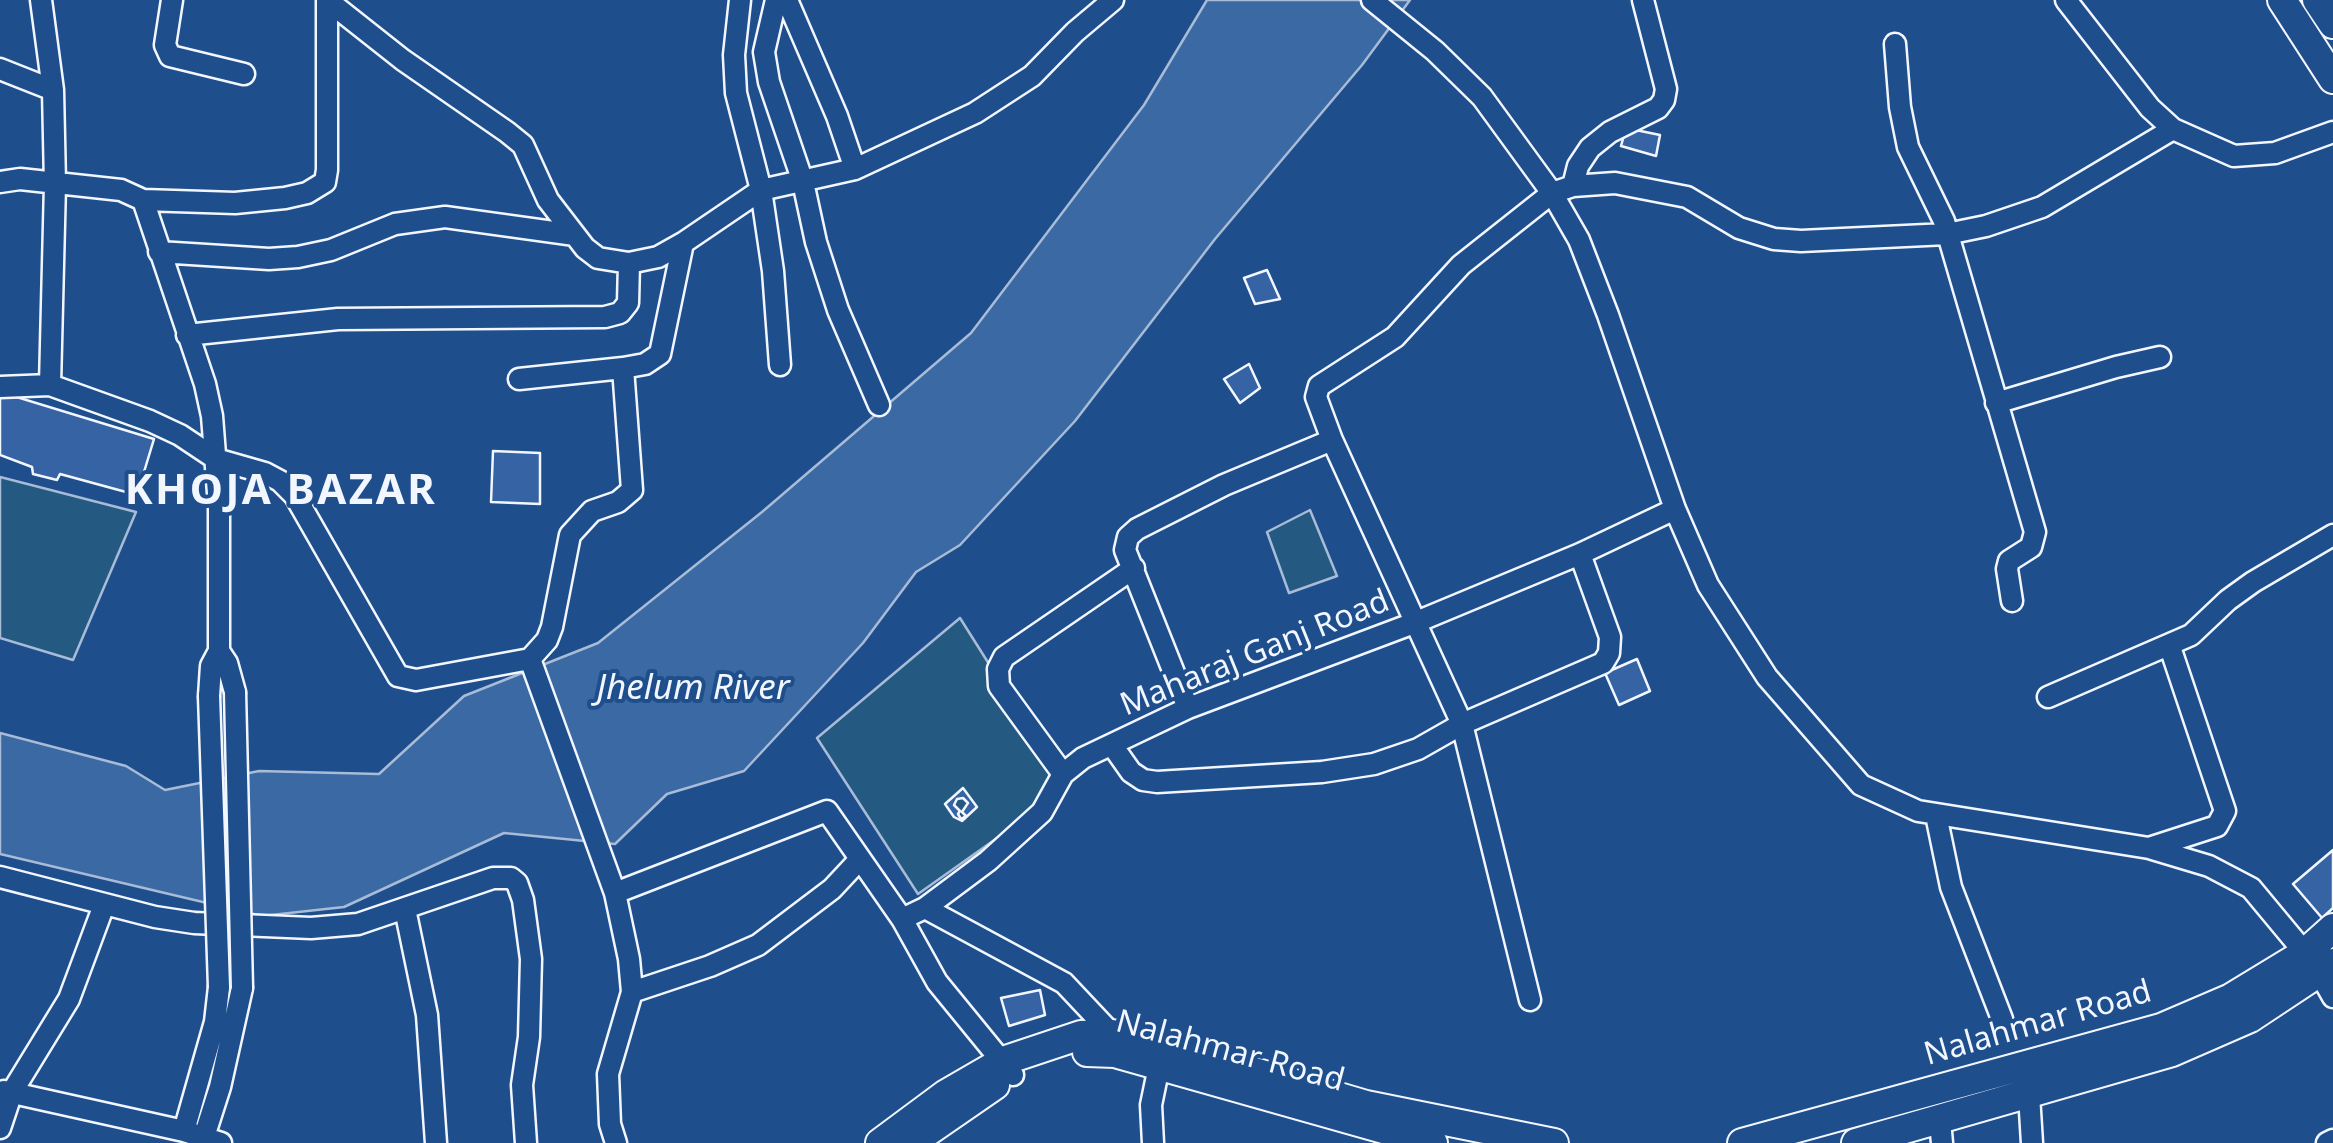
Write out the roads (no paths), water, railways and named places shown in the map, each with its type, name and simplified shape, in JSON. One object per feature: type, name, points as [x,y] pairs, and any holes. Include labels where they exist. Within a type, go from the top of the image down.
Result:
[{"type":"main road","points":[[2282,0],[2333,79]]},
{"type":"main road","points":[[2317,0],[2333,24]]},
{"type":"main road","name":"Nalahmar Road","points":[[1856,1143],[1941,1132],[2029,1095],[2172,1052],[2250,1018],[2322,972],[2333,928]]},
{"type":"main road","name":"Nalahmar Road","points":[[1742,1143],[2161,1028],[2231,998],[2322,972]]},
{"type":"main road","points":[[880,1143],[946,1094],[1080,1036],[1112,1034],[1162,1056]]},
{"type":"main road","name":"Nalahmar Road","points":[[911,1143],[1008,1068],[1092,1052],[1162,1056],[1554,1143]]},
{"type":"main road","name":"Nalahmar Road","points":[[1162,1056],[1433,1143]]},
{"type":"street","points":[[41,0],[54,90],[50,385]]},
{"type":"street","points":[[172,0],[165,45],[170,56],[244,74]]},
{"type":"street","points":[[0,182],[20,179],[121,190],[143,200],[236,202],[307,193],[325,182],[327,0]]},
{"type":"street","points":[[327,0],[523,146],[548,200],[575,235],[598,258],[629,263],[658,257],[682,244],[760,190],[855,169],[914,144],[990,104],[1032,76],[1075,32],[1114,0]]},
{"type":"street","points":[[740,0],[734,56],[736,93],[760,190],[780,366]]},
{"type":"street","points":[[776,0],[764,52],[769,82],[803,182],[816,242],[838,310],[879,404]]},
{"type":"street","points":[[787,0],[837,116],[855,169]]},
{"type":"street","points":[[1372,0],[1435,51],[1482,97],[1563,190],[1675,509],[1708,584],[1766,677],[1861,786],[1886,799],[1936,815],[2149,848],[2210,866],[2251,888],[2322,972]]},
{"type":"street","points":[[1530,1000],[1462,724],[1316,398],[1319,386],[1395,336],[1461,265],[1563,190],[1590,148],[1610,132],[1658,108],[1666,89],[1643,0]]},
{"type":"street","points":[[2066,0],[2150,108],[2172,129],[2202,145],[2234,156],[2276,153],[2333,132]]},
{"type":"street","points":[[1895,44],[1908,148],[1937,203],[2035,532],[2031,547],[2009,561],[2012,601]]},
{"type":"street","points":[[0,70],[54,90]]},
{"type":"street","points":[[1563,190],[1615,184],[1687,197],[1739,228],[1774,239],[1801,242],[1947,234],[2042,207],[2172,129]]},
{"type":"street","points":[[143,200],[205,384],[216,459],[219,651],[212,666],[208,696],[219,987],[203,1137]]},
{"type":"street","points":[[159,252],[269,259],[298,257],[332,250],[395,224],[444,217],[575,235]]},
{"type":"street","points":[[518,378],[623,368],[646,364],[660,354],[682,244]]},
{"type":"street","points":[[187,335],[338,319],[605,317],[620,313],[628,304],[629,263]]},
{"type":"street","points":[[1996,403],[2160,357]]},
{"type":"street","points":[[0,387],[50,385],[150,420],[216,459],[280,481],[295,496],[398,676],[416,680],[530,664],[548,640],[570,535],[592,512],[618,502],[632,490],[623,368]]},
{"type":"street","points":[[1188,708],[1125,550],[1128,537],[1137,528],[1224,485],[1332,440]]},
{"type":"street","name":"Maharaj Ganj Road","points":[[902,919],[925,908],[988,861],[1042,812],[1063,774],[1084,758],[1188,708],[1414,623],[1580,554],[1675,509]]},
{"type":"street","points":[[2048,697],[2170,647],[2191,635],[2253,582],[2333,535]]},
{"type":"street","points":[[1112,744],[1131,772],[1143,780],[1168,782],[1322,772],[1374,764],[1418,748],[1462,724],[1603,663],[1609,654],[1610,637],[1580,554]]},
{"type":"street","points":[[1063,774],[998,686],[998,670],[1004,657],[1134,568]]},
{"type":"street","points":[[2149,848],[2217,826],[2226,812],[2170,647]]},
{"type":"street","points":[[203,1137],[220,1087],[242,988],[234,692],[228,663],[219,651]]},
{"type":"street","points":[[530,664],[611,884],[630,959],[632,992],[608,1074],[610,1124],[616,1143]]},
{"type":"street","points":[[611,884],[827,810],[902,919],[937,982],[1008,1068]]},
{"type":"street","points":[[1936,815],[1952,887],[2002,1018]]},
{"type":"street","points":[[632,992],[758,945],[806,911],[860,859]]},
{"type":"street","points":[[0,877],[104,905],[194,922],[311,928],[358,924],[493,878],[510,878],[522,900],[531,959],[522,1085],[526,1143]]},
{"type":"street","points":[[0,1128],[6,1092],[69,999],[104,905]]},
{"type":"street","points":[[925,908],[1064,982],[1112,1034]]},
{"type":"street","points":[[405,909],[428,1015],[436,1143]]},
{"type":"street","points":[[1153,1143],[1151,1105],[1162,1056]]},
{"type":"street","points":[[6,1092],[203,1137]]},
{"type":"street","points":[[2029,1095],[2032,1143]]},
{"type":"water","name":"Jhelum River","points":[[1207,0],[1410,0],[1362,65],[1215,239],[1075,421],[960,545],[916,572],[863,643],[744,771],[667,794],[615,844],[504,833],[344,907],[262,916],[0,854],[0,733],[126,766],[165,790],[259,771],[379,774],[464,696],[598,643],[762,512],[971,333],[1144,105]]},
{"type":"district","name":"KHOJA BAZAR","points":[[281,492]]}]
